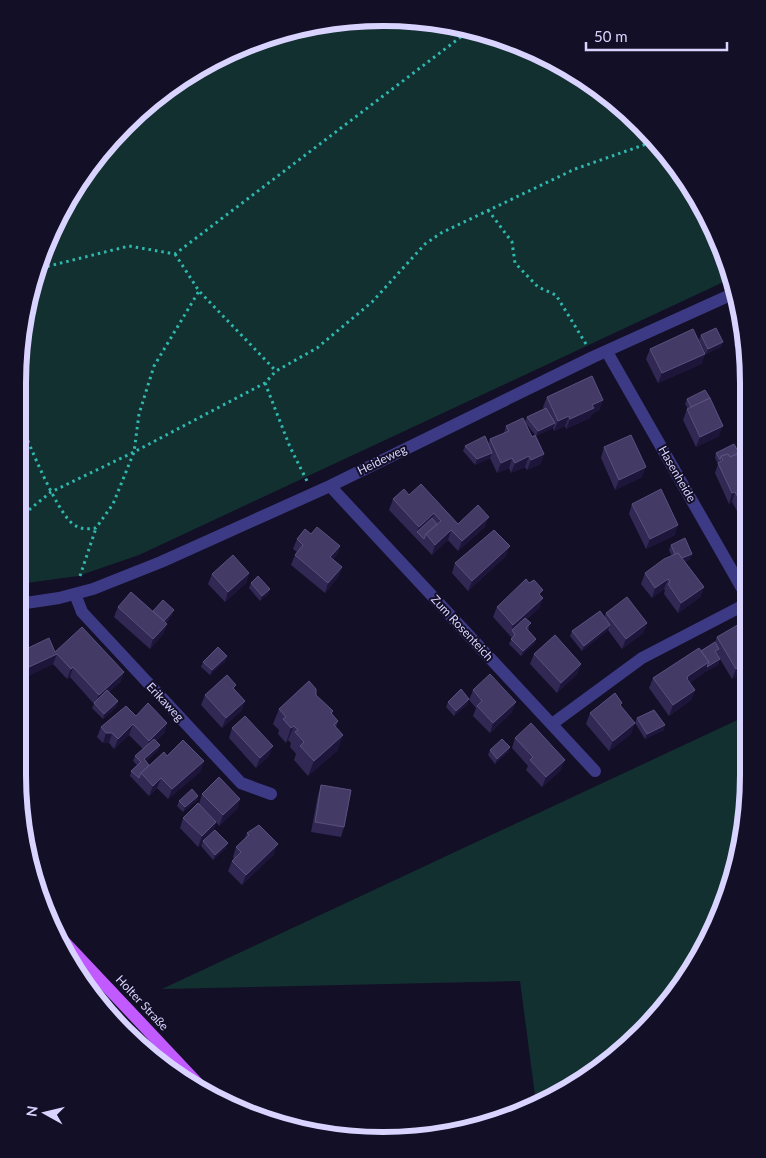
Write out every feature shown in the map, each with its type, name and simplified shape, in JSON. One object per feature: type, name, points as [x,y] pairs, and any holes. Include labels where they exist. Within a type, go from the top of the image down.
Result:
[{"type":"main road","name":"Holter Straße","points":[[73,951],[190,1075]]},
{"type":"street","name":"Heideweg","points":[[26,603],[75,594],[106,585],[330,486],[593,357],[729,296]]},
{"type":"street","name":"Hasenheide","points":[[606,352],[740,586]]},
{"type":"street","name":"Zum Rosenteich","points":[[330,486],[595,771]]},
{"type":"street","name":"Erikaweg","points":[[75,594],[82,612],[241,783],[271,794]]},
{"type":"street","points":[[552,724],[642,658],[740,607]]},
{"type":"path","points":[[175,254],[463,35]]},
{"type":"path","points":[[26,512],[51,492],[134,452],[265,383],[276,371],[324,342],[372,302],[425,244],[442,233],[575,169],[647,144]]},
{"type":"path","points":[[488,210],[512,242],[515,263],[538,287],[556,295],[593,357]]},
{"type":"path","points":[[45,267],[130,246],[175,254],[199,291],[276,371]]},
{"type":"path","points":[[75,594],[96,528],[113,504],[134,452],[139,414],[154,366],[199,291]]},
{"type":"path","points":[[265,383],[290,447],[313,493]]},
{"type":"path","points":[[26,436],[51,492],[72,524],[84,529],[96,528]]},
{"type":"green space","points":[[383,26],[430,29],[453,33],[475,38],[520,53],[581,86],[635,131],[680,185],[713,246],[725,281],[139,555],[78,576],[26,583],[26,383],[29,336],[33,313],[38,291],[53,246],[86,185],[131,131],[185,86],[246,53],[291,38],[313,33],[336,29]]},
{"type":"green space","points":[[740,719],[740,775],[737,822],[728,867],[721,890],[703,933],[680,973],[635,1027],[581,1072],[535,1098],[520,981],[162,989]]},
{"type":"building","points":[[716,328],[723,342],[708,349],[701,335]]},
{"type":"building","points":[[693,329],[705,354],[662,373],[650,349]]},
{"type":"building","points":[[592,376],[603,400],[592,405],[594,408],[570,419],[569,416],[558,421],[547,397]]},
{"type":"building","points":[[705,390],[710,398],[691,407],[687,399]]},
{"type":"building","points":[[710,398],[723,426],[700,437],[687,409]]},
{"type":"building","points":[[546,408],[555,423],[538,431],[527,417]]},
{"type":"building","points":[[523,418],[532,437],[535,435],[544,454],[531,460],[529,456],[515,463],[512,458],[501,463],[490,439],[509,431],[506,426]]},
{"type":"building","points":[[631,435],[646,467],[619,480],[604,447]]},
{"type":"building","points":[[485,436],[492,453],[477,459],[465,446]]},
{"type":"building","points":[[734,444],[739,453],[730,457],[728,454],[721,456],[720,460],[716,453]]},
{"type":"building","points":[[739,453],[740,455],[740,501],[735,492],[732,493],[718,463],[723,460],[721,456],[728,454],[730,457]]},
{"type":"building","points":[[421,484],[458,524],[478,505],[489,517],[462,541],[451,530],[435,545],[426,534],[441,521],[434,513],[419,527],[393,499],[404,489],[409,495]]},
{"type":"building","points":[[661,489],[678,525],[650,539],[632,504]]},
{"type":"building","points":[[432,518],[437,524],[426,534],[424,539],[417,532]]},
{"type":"building","points":[[317,527],[340,546],[330,557],[342,567],[328,583],[295,555],[303,545],[297,539],[305,529],[311,534]]},
{"type":"building","points":[[494,530],[510,546],[472,581],[455,563]]},
{"type":"building","points":[[685,538],[692,554],[682,558],[678,553],[675,554],[671,545]]},
{"type":"building","points":[[678,553],[704,587],[681,603],[668,584],[670,582],[668,579],[655,588],[645,573],[664,559]]},
{"type":"building","points":[[233,555],[249,573],[228,592],[212,574]]},
{"type":"building","points":[[258,576],[270,589],[262,596],[251,583]]},
{"type":"building","points":[[526,579],[529,583],[534,580],[543,590],[539,594],[543,598],[513,625],[497,607]]},
{"type":"building","points":[[131,592],[167,624],[153,639],[118,607]]},
{"type":"building","points":[[627,597],[647,623],[626,639],[606,613]]},
{"type":"building","points":[[163,600],[174,610],[164,621],[153,611]]},
{"type":"building","points":[[600,611],[610,625],[584,646],[572,631]]},
{"type":"building","points":[[525,618],[531,623],[526,628],[536,639],[523,651],[511,639],[515,635],[512,630]]},
{"type":"building","points":[[740,624],[740,667],[736,669],[717,637]]},
{"type":"building","points":[[82,627],[124,672],[99,695],[73,667],[71,669],[57,654],[29,667],[26,660],[26,649],[49,638],[55,652]]},
{"type":"building","points":[[555,635],[581,664],[561,683],[534,654]]},
{"type":"building","points":[[715,642],[719,649],[715,651],[720,659],[707,667],[709,662],[701,651]]},
{"type":"building","points":[[218,647],[227,656],[212,670],[203,662]]},
{"type":"building","points":[[699,648],[709,662],[688,676],[687,679],[695,690],[673,705],[653,678]]},
{"type":"building","points":[[490,674],[516,702],[493,723],[477,706],[482,701],[473,690]]},
{"type":"building","points":[[227,675],[236,685],[233,688],[245,701],[226,718],[205,695]]},
{"type":"building","points":[[309,681],[316,689],[316,695],[333,711],[331,713],[338,721],[334,725],[343,735],[314,761],[300,746],[304,742],[295,732],[298,730],[294,726],[291,728],[283,719],[286,717],[279,709]]},
{"type":"building","points":[[461,689],[469,699],[456,711],[448,702]]},
{"type":"building","points":[[107,690],[118,701],[104,714],[94,703]]},
{"type":"building","points":[[615,693],[622,703],[620,705],[635,723],[613,741],[590,713]]},
{"type":"building","points":[[148,703],[167,723],[149,741],[133,724],[118,739],[112,733],[106,733],[101,727],[126,706],[136,716]]},
{"type":"building","points":[[654,710],[665,725],[647,734],[637,718]]},
{"type":"building","points":[[245,716],[273,746],[260,758],[232,728]]},
{"type":"building","points":[[531,723],[565,760],[546,777],[530,760],[533,757],[515,738]]},
{"type":"building","points":[[154,739],[160,745],[144,759],[149,765],[139,778],[131,771],[141,762],[135,756]]},
{"type":"building","points":[[502,739],[510,747],[497,759],[490,750]]},
{"type":"building","points":[[183,740],[204,761],[172,789],[161,778],[153,786],[141,773],[164,752],[167,756]]},
{"type":"building","points":[[219,777],[240,799],[223,815],[202,794]]},
{"type":"building","points":[[321,785],[351,790],[344,827],[315,822]]},
{"type":"building","points":[[192,789],[198,796],[185,807],[179,801]]},
{"type":"building","points":[[198,803],[216,822],[202,836],[183,818]]},
{"type":"building","points":[[259,825],[278,844],[246,875],[232,861],[241,852],[236,847],[249,835],[247,833]]},
{"type":"building","points":[[215,830],[228,843],[215,855],[203,841]]}]
